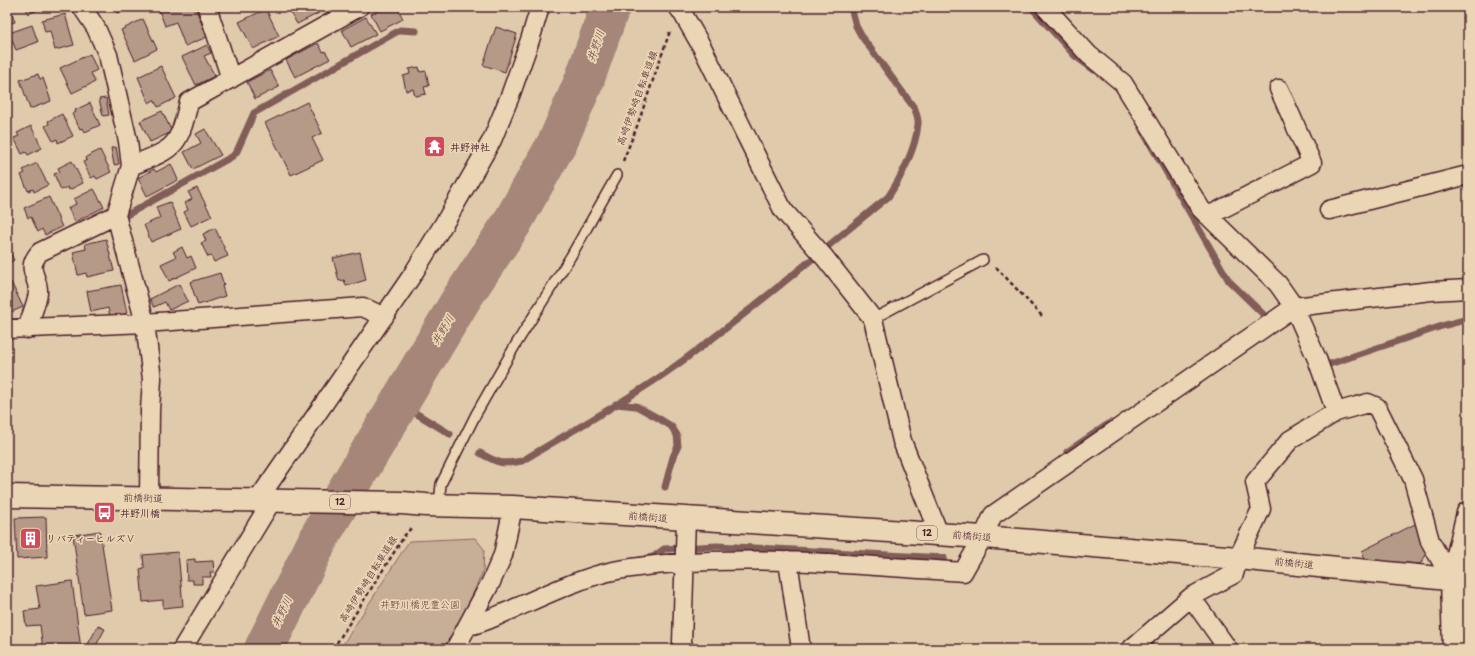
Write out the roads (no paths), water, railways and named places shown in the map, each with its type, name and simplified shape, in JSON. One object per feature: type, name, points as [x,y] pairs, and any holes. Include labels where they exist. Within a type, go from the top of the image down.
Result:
[{"type":"main road","name":"前橋街道","points":[[7,496],[402,503],[513,507],[686,519],[983,536],[1238,558],[1460,581]]},
{"type":"main road","points":[[1454,649],[1468,513]]},
{"type":"street","points":[[82,7],[96,28],[108,55],[124,119],[131,166],[116,215],[145,323],[152,379],[150,410],[150,498]]},
{"type":"street","points":[[207,7],[231,79]]},
{"type":"street","points":[[131,166],[167,150],[175,144],[180,135],[189,102],[359,7]]},
{"type":"street","points":[[182,649],[268,501],[384,317],[411,277],[448,217],[492,140],[510,96],[540,7]]},
{"type":"street","points":[[678,7],[702,47],[783,210],[825,258],[873,320],[902,441],[939,534]]},
{"type":"street","points":[[1044,7],[1090,55],[1123,83],[1201,209],[1278,284],[1294,307],[1317,359],[1336,412]]},
{"type":"street","points":[[1208,216],[1312,163],[1279,89]]},
{"type":"street","points":[[1329,210],[1468,176]]},
{"type":"street","points":[[27,329],[38,292],[32,266],[34,259],[40,252],[116,215]]},
{"type":"street","points":[[465,641],[481,624],[510,610],[583,580],[617,570],[684,563],[788,561],[963,572],[993,515],[1294,307],[1431,291],[1468,289]]},
{"type":"street","points":[[7,329],[145,323],[362,307],[384,317]]},
{"type":"street","points":[[1131,649],[1191,597],[1234,574],[1238,558],[1261,509],[1255,482],[1290,440],[1336,412],[1368,403],[1377,407],[1413,479],[1430,541],[1460,581]]},
{"type":"street","points":[[465,641],[503,555],[513,507]]},
{"type":"street","points":[[684,649],[682,642],[686,519]]},
{"type":"street","points":[[788,561],[801,649]]},
{"type":"street","points":[[1191,597],[1228,649]]},
{"type":"lane","points":[[439,505],[441,484],[476,414],[516,344],[571,256],[617,175]]},
{"type":"lane","points":[[873,320],[983,260]]},
{"type":"waterway","name":"井野川","points":[[264,649],[321,534],[462,298],[512,223],[558,141],[584,81],[610,7]]},
{"type":"waterway","points":[[480,453],[491,459],[504,463],[522,461],[632,395],[667,372],[723,330],[888,197],[903,172],[911,153],[917,133],[918,118],[915,109],[862,37],[856,26],[851,7]]},
{"type":"waterway","points":[[1031,7],[1075,56],[1094,70]]},
{"type":"waterway","points":[[125,216],[233,156],[237,151],[254,113],[400,30],[416,31]]},
{"type":"waterway","points":[[1141,128],[1229,281],[1267,318],[1273,319]]},
{"type":"waterway","points":[[1324,358],[1327,365],[1442,326],[1468,319]]},
{"type":"waterway","points":[[399,403],[450,434]]},
{"type":"waterway","points":[[616,404],[636,406],[671,426],[677,435],[678,446],[673,457],[665,487]]},
{"type":"waterway","points":[[1067,452],[1110,423]]},
{"type":"waterway","points":[[647,558],[653,557],[664,549],[717,546],[944,558]]},
{"type":"place","name":"井野神社","points":[[435,147]]},
{"type":"place","name":"井野川橋","points":[[105,513]]},
{"type":"place","name":"リバティーヒルズⅤ","points":[[31,538]]},
{"type":"park label","name":"井野川橋児童公園","points":[[420,604]]}]
